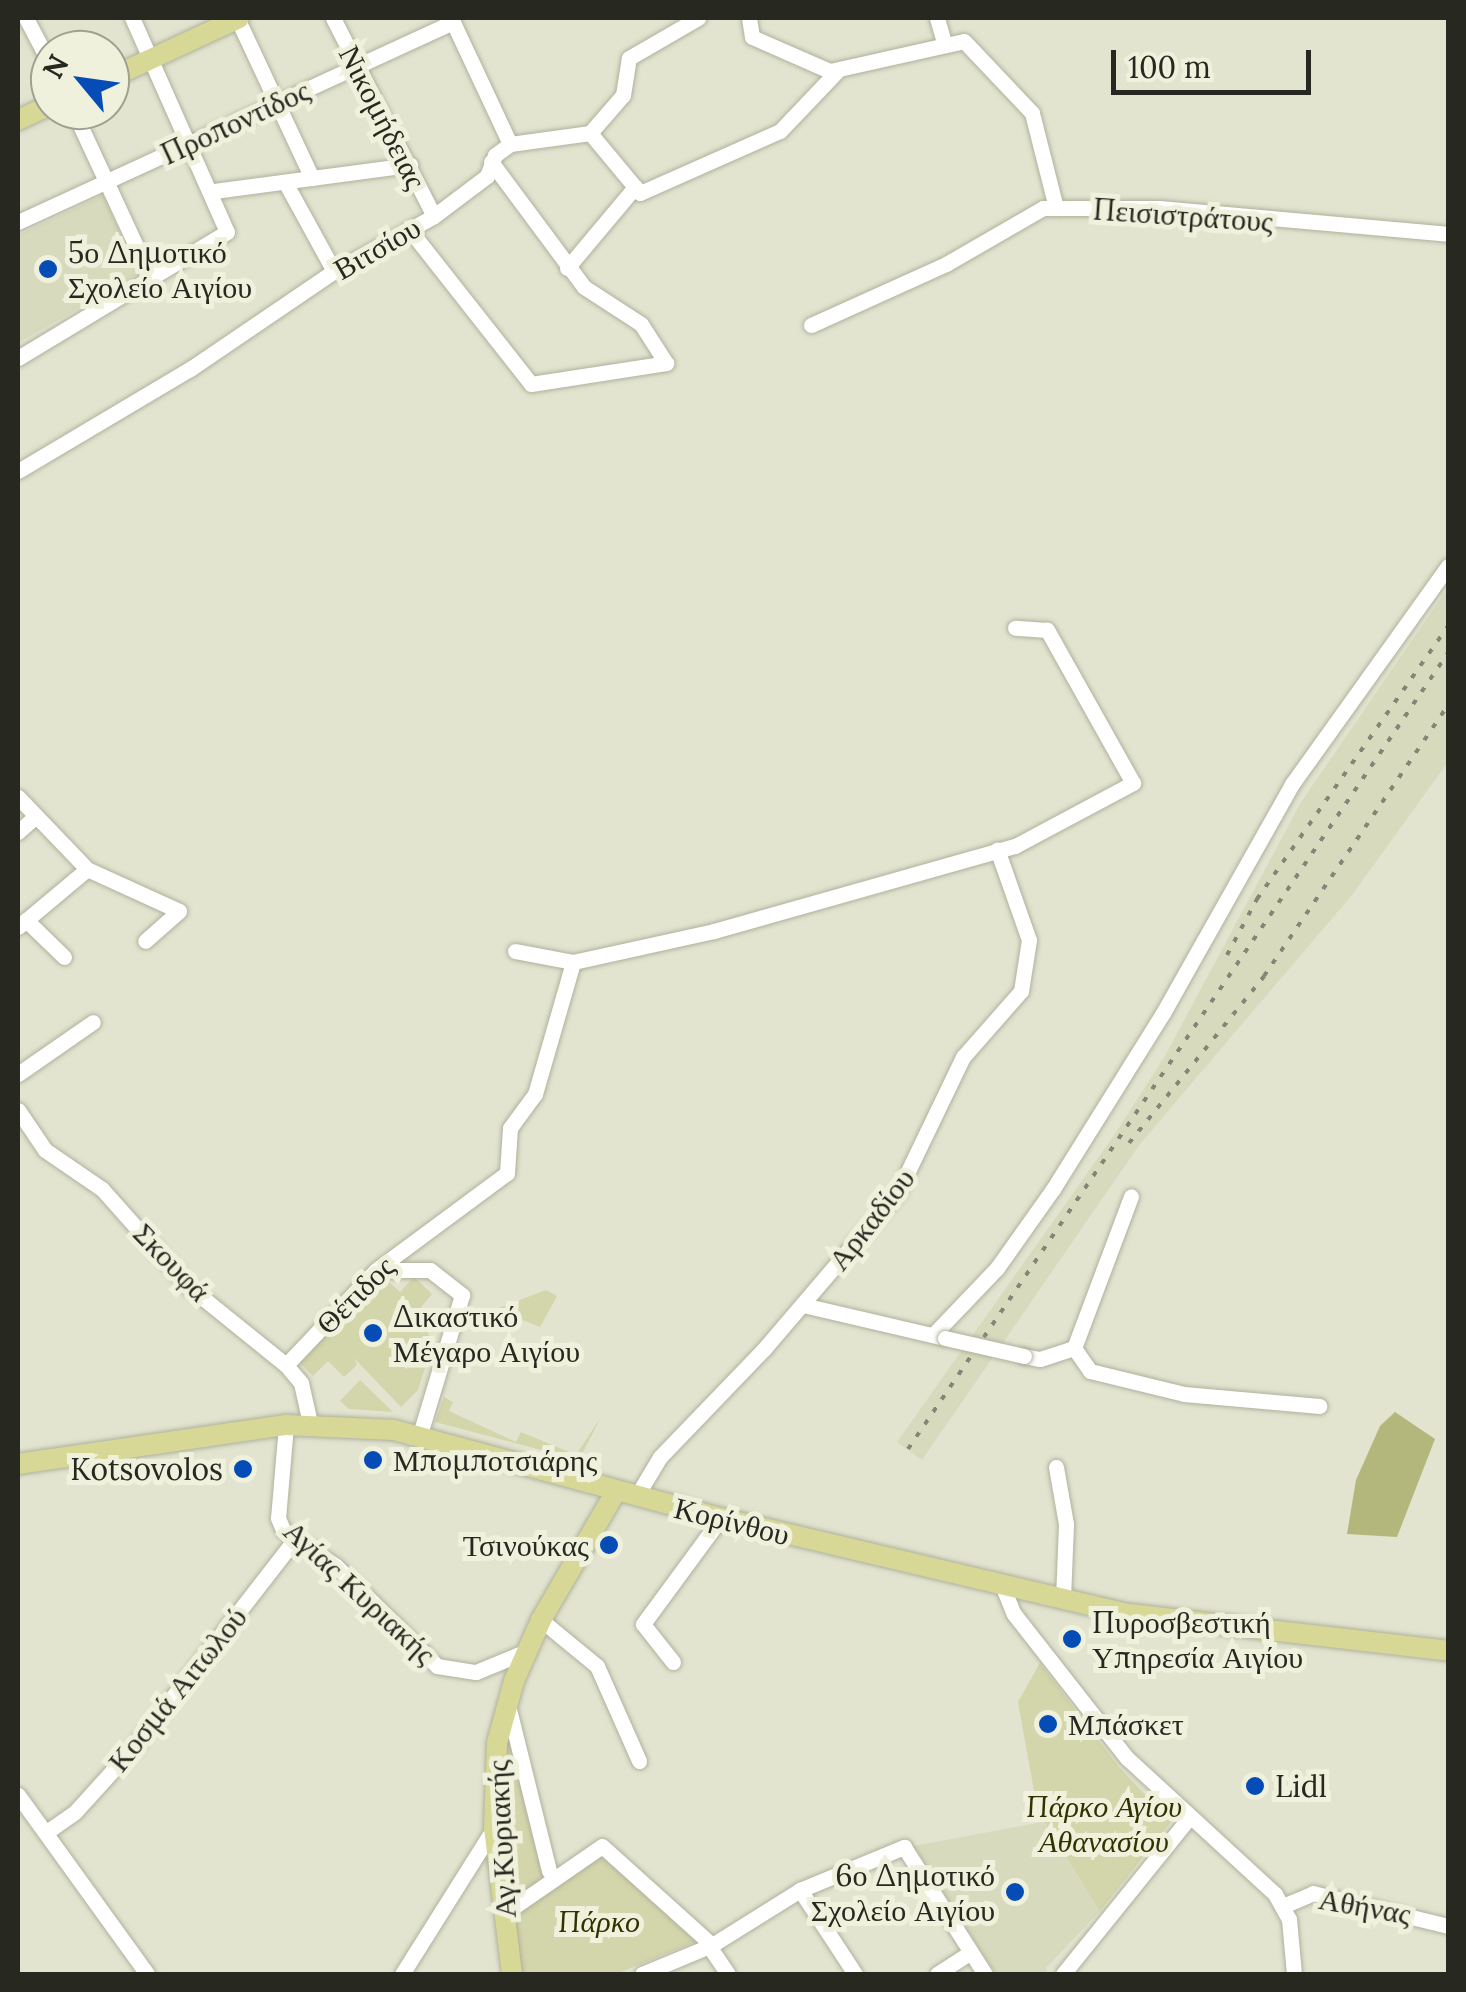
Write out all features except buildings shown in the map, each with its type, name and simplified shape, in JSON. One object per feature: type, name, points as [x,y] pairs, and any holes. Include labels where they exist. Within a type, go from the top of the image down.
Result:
[{"type":"main road","points":[[130,69],[238,18]]},
{"type":"main road","name":"Κορίνθου","points":[[18,1464],[310,1423],[420,1434],[720,1518],[1187,1625],[1448,1651]]},
{"type":"main road","name":"Αγ.Κυριακής","points":[[512,1974],[494,1828],[493,1771],[507,1701],[541,1620],[626,1494]]},
{"type":"street","points":[[18,358],[222,236],[228,224],[132,18]]},
{"type":"street","points":[[238,18],[272,104],[312,178]]},
{"type":"street","name":"Νικομήδειας","points":[[333,18],[354,67],[434,216]]},
{"type":"street","points":[[452,20],[510,144],[590,133],[625,91],[628,58],[698,18]]},
{"type":"street","points":[[749,18],[752,37],[838,70]]},
{"type":"street","points":[[590,133],[640,193],[780,131],[838,70],[944,44],[938,18]]},
{"type":"street","name":"Προποντίδος","points":[[18,222],[452,20]]},
{"type":"street","name":"Πεισιστράτους","points":[[944,44],[964,41],[1032,114],[1056,208],[1159,208],[1448,234]]},
{"type":"street","points":[[82,130],[151,278]]},
{"type":"street","name":"Βιτσίου","points":[[18,470],[190,369],[334,271],[434,216],[487,176],[491,162],[510,144]]},
{"type":"street","points":[[409,229],[531,384],[666,364],[641,324],[584,288],[491,162]]},
{"type":"street","points":[[214,191],[410,165]]},
{"type":"street","points":[[285,182],[334,271]]},
{"type":"street","points":[[567,268],[635,187]]},
{"type":"street","points":[[811,325],[946,264],[1035,211],[1056,208]]},
{"type":"street","points":[[939,1336],[997,1268],[1053,1189],[1163,1013],[1282,799],[1448,566]]},
{"type":"street","points":[[515,951],[573,962],[714,931],[997,849],[1133,783],[1047,630],[1015,628]]},
{"type":"street","points":[[18,798],[87,869],[178,912],[145,940]]},
{"type":"street","points":[[18,832],[36,816]]},
{"type":"street","name":"Αρκαδίου","points":[[626,1494],[803,1305],[911,1174],[964,1057],[1021,991],[1029,940],[997,849]]},
{"type":"street","points":[[64,956],[22,923],[87,869]]},
{"type":"street","name":"Θέτιδος","points":[[286,1365],[376,1270],[506,1174],[510,1128],[535,1094],[573,962]]},
{"type":"street","points":[[18,1074],[93,1022]]},
{"type":"street","name":"Σκουφά","points":[[18,1110],[45,1150],[102,1189],[188,1286],[286,1365],[301,1383],[310,1423]]},
{"type":"street","points":[[1074,1348],[1131,1196]]},
{"type":"street","points":[[376,1270],[430,1270],[462,1295],[420,1434]]},
{"type":"street","points":[[803,1305],[1040,1359],[1074,1348]]},
{"type":"street","points":[[1074,1348],[1090,1371],[1184,1394],[1319,1406]]},
{"type":"street","name":"Αγίας Κυριακής","points":[[286,1425],[278,1518],[296,1538],[336,1566],[437,1666],[476,1672],[527,1651]]},
{"type":"street","points":[[1056,1466],[1066,1524],[1064,1599]]},
{"type":"street","points":[[673,1662],[643,1624],[720,1518]]},
{"type":"street","name":"Κοσμά Αιτωλού","points":[[48,1831],[75,1812],[133,1748],[296,1538]]},
{"type":"street","points":[[1002,1584],[1014,1614],[1127,1758],[1188,1819],[1266,1882],[1283,1906],[1293,1935],[1294,1974]]},
{"type":"street","points":[[541,1620],[597,1666],[639,1761]]},
{"type":"street","points":[[507,1701],[549,1871]]},
{"type":"street","points":[[18,1796],[48,1831],[147,1974]]},
{"type":"street","points":[[1063,1974],[1188,1819]]},
{"type":"street","points":[[402,1974],[494,1828]]},
{"type":"street","points":[[502,1915],[602,1846],[711,1946],[728,1974]]},
{"type":"street","points":[[642,1974],[711,1946],[800,1890],[904,1847],[986,1974]]},
{"type":"street","points":[[800,1890],[855,1974]]},
{"type":"street","name":"Αθήνας","points":[[1283,1906],[1312,1894],[1448,1926]]},
{"type":"street","points":[[937,1974],[971,1952]]},
{"type":"shaded area","points":[[103,195],[139,274],[18,343],[18,235]]},
{"type":"shaded area","points":[[1448,588],[1448,762],[1352,895],[1140,1144],[922,1460],[897,1442],[1115,1134],[1165,1056],[1301,802]]},
{"type":"shaded area","name":"6ο Δημοτικό Σχολείο Αιγίου","points":[[1043,1822],[1100,1911],[1046,1968],[1048,1974],[996,1974],[913,1846]]},
{"type":"green space","name":"Δικαστικό Μέγαρο Αιγίου","points":[[381,1275],[400,1292],[414,1277],[432,1294],[418,1311],[430,1338],[417,1343],[422,1349],[407,1368],[425,1368],[418,1390],[401,1407],[354,1358],[357,1365],[344,1377],[328,1361],[313,1376],[299,1362],[344,1314],[349,1319],[358,1309],[353,1304]]},
{"type":"green space","points":[[546,1290],[557,1296],[540,1327],[496,1309]]},
{"type":"green space","points":[[360,1380],[393,1412],[349,1409],[340,1401]]},
{"type":"green space","points":[[444,1397],[453,1402],[449,1411],[516,1442],[521,1432],[576,1455],[601,1417],[579,1460],[435,1422]]},
{"type":"green space","points":[[1395,1412],[1435,1439],[1397,1537],[1347,1534],[1356,1480],[1380,1426]]},
{"type":"green space","name":"Πάρκο Αγίου Αθανασίου","points":[[1040,1663],[1118,1766],[1171,1822],[1100,1911],[1038,1813],[1018,1702]]},
{"type":"green space","points":[[510,1726],[547,1875],[510,1902],[502,1756]]},
{"type":"green space","name":"Πάρκο","points":[[603,1852],[697,1941],[616,1974],[519,1974],[510,1918]]},
{"type":"railway","points":[[1227,955],[1257,899],[1448,626]]},
{"type":"railway","points":[[908,1449],[1448,653]]},
{"type":"railway","points":[[1129,1143],[1264,976],[1448,705]]},
{"type":"place","name":"5ο Δημοτικό Σχολείο Αιγίου","points":[[48,269]]},
{"type":"place","name":"Δικαστικό Μέγαρο Αιγίου","points":[[373,1333]]},
{"type":"place","name":"Μπομποτσιάρης","points":[[373,1460]]},
{"type":"place","name":"Kotsovolos","points":[[243,1469]]},
{"type":"place","name":"Τσινούκας","points":[[609,1545]]},
{"type":"place","name":"Πυροσβεστική Υπηρεσία Αιγίου","points":[[1072,1639]]},
{"type":"place","name":"Μπάσκετ","points":[[1048,1724]]},
{"type":"place","name":"Lidl","points":[[1255,1786]]},
{"type":"place","name":"6ο Δημοτικό Σχολείο Αιγίου","points":[[1015,1892]]}]
